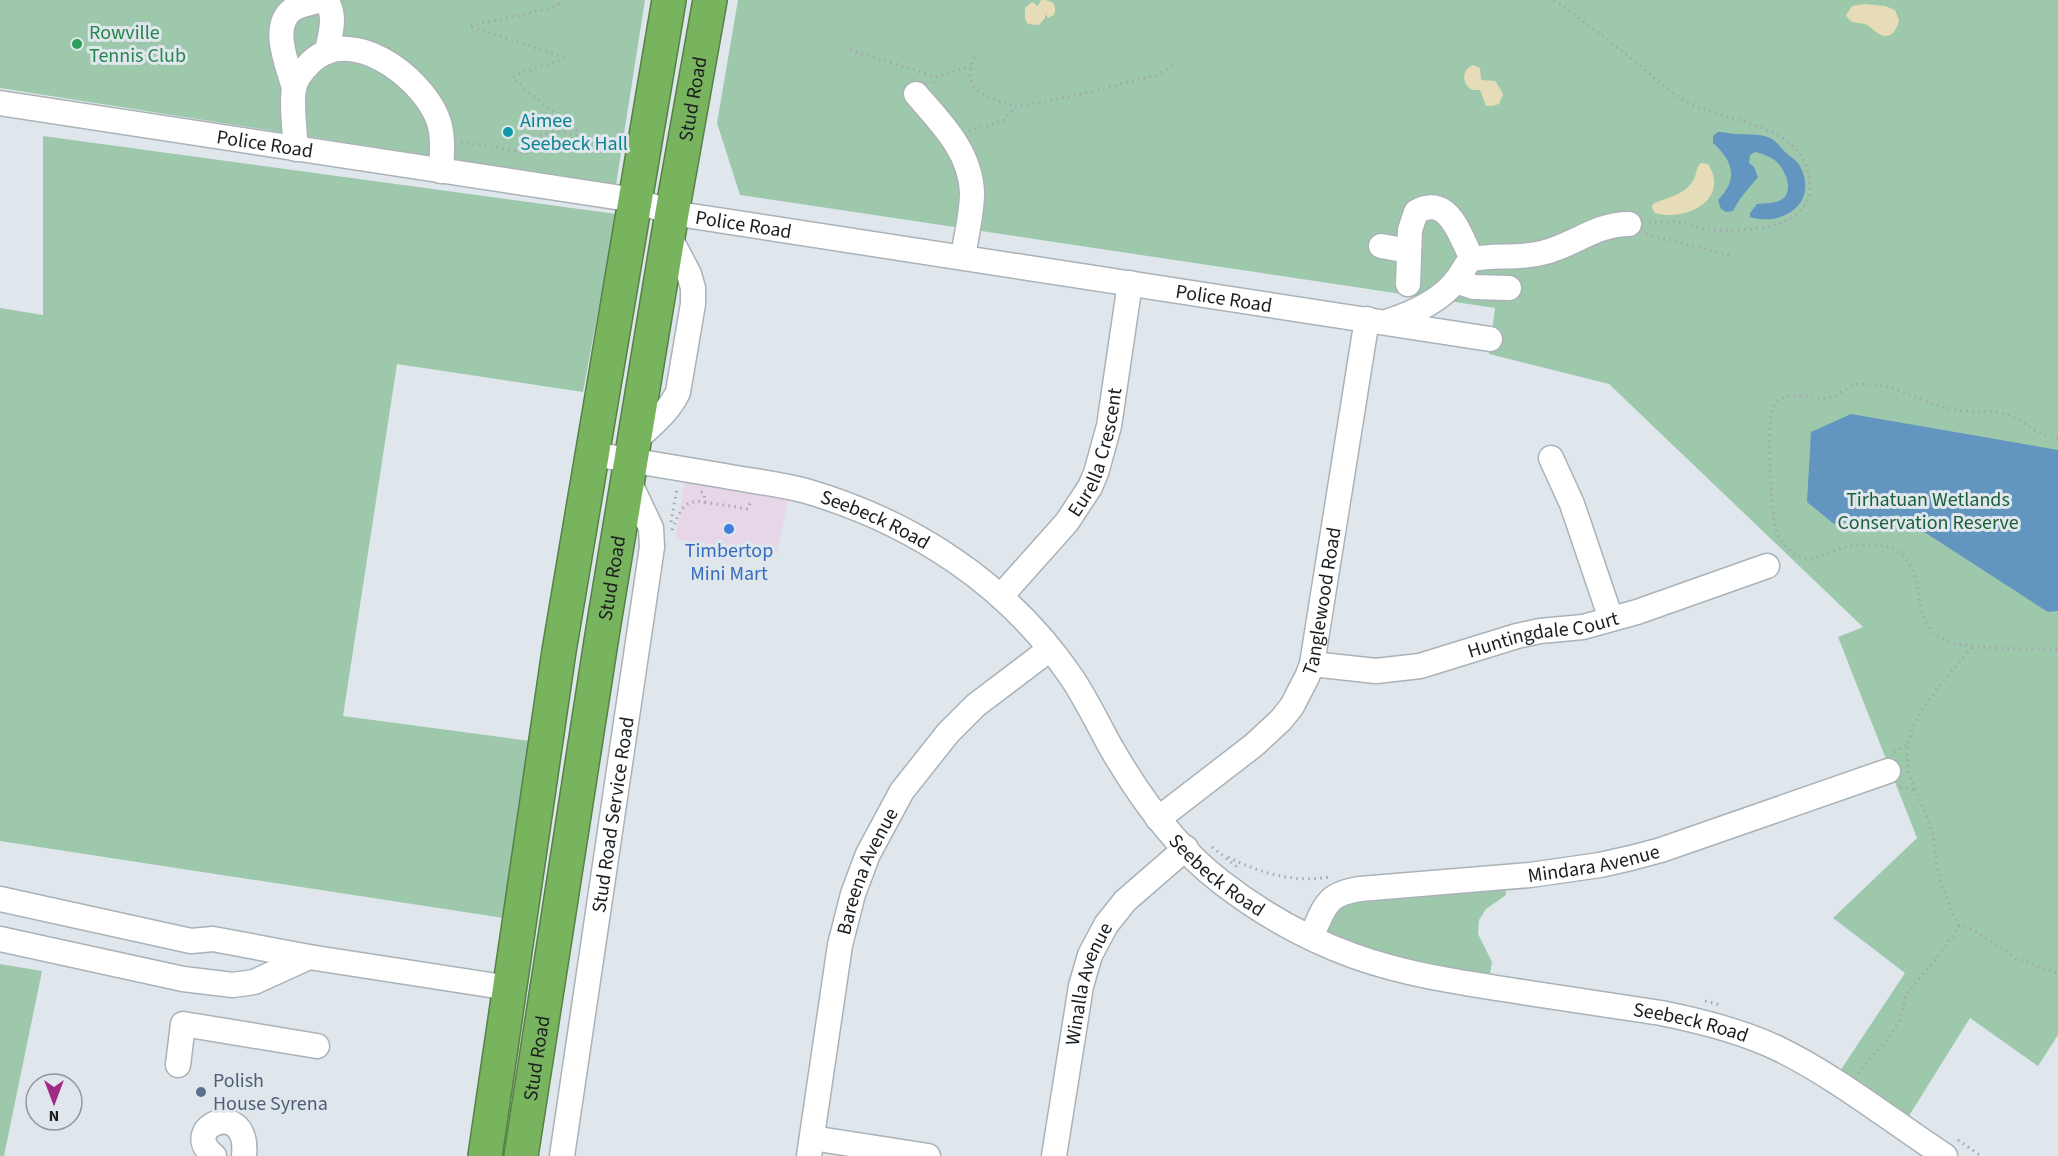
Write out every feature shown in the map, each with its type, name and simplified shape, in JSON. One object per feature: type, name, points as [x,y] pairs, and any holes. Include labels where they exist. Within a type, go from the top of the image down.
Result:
[{"type":"highway","name":"Stud Road","points":[[485,1156],[559,651],[669,0]]},
{"type":"highway","name":"Stud Road","points":[[521,1156],[632,460],[710,0]]},
{"type":"street","points":[[296,149],[294,88],[285,54],[282,28],[285,17],[294,9],[319,0]]},
{"type":"street","points":[[326,0],[332,11],[333,21],[327,52]]},
{"type":"street","points":[[294,88],[305,68],[318,56],[327,52],[341,50],[362,52],[385,61],[414,85],[438,118],[441,171]]},
{"type":"street","points":[[920,99],[950,135],[965,159],[972,191],[963,257]]},
{"type":"street","name":"Police Road","points":[[0,103],[635,200],[671,225],[963,257],[1490,339]]},
{"type":"street","points":[[1408,284],[1410,230],[1416,212],[1424,207],[1442,209],[1449,215],[1472,259]]},
{"type":"street","points":[[1377,321],[1425,307],[1447,291],[1472,259],[1536,255],[1613,224],[1629,224]]},
{"type":"street","points":[[1381,246],[1409,251]]},
{"type":"street","points":[[1456,281],[1474,287],[1509,288]]},
{"type":"street","name":"Eurella Crescent","points":[[1001,596],[1067,522],[1090,487],[1096,473],[1109,426],[1130,283]]},
{"type":"street","name":"Tanglewood Road","points":[[1158,819],[1268,734],[1292,706],[1302,690],[1312,664],[1377,321]]},
{"type":"street","name":"Seebeck Road","points":[[592,454],[803,490],[878,517],[929,544],[1001,596],[1050,650],[1073,679],[1133,784],[1158,819],[1186,848],[1221,882],[1266,913],[1311,937],[1353,956],[1423,975],[1694,1019],[1742,1034],[1779,1049],[1825,1075],[1939,1154]]},
{"type":"street","points":[[1551,458],[1572,504],[1611,620]]},
{"type":"street","name":"Stud Road Service Road","points":[[562,1156],[652,547],[651,528],[632,460]]},
{"type":"street","name":"Huntingdale Court","points":[[1312,664],[1360,671],[1407,669],[1517,636],[1540,631],[1583,627],[1611,620],[1683,597],[1766,564]]},
{"type":"street","name":"Bareena Avenue","points":[[810,1147],[840,945],[851,901],[868,854],[902,791],[948,734],[976,705],[1050,650]]},
{"type":"street","name":"Mindara Avenue","points":[[1311,937],[1328,902],[1342,892],[1530,875],[1600,865],[1661,850],[1887,763]]},
{"type":"street","name":"Winalla Avenue","points":[[1054,1156],[1082,986],[1090,955],[1106,925],[1125,901],[1186,848]]},
{"type":"street","points":[[0,898],[191,941],[213,939],[309,957],[509,988]]},
{"type":"street","points":[[0,939],[183,980],[233,985],[254,982],[309,957]]},
{"type":"street","points":[[183,980],[191,941]]},
{"type":"street","points":[[178,1065],[183,1024],[317,1046]]},
{"type":"street","points":[[214,1156],[208,1150],[204,1134],[209,1125],[221,1121],[236,1125],[240,1131],[243,1137],[244,1156]]},
{"type":"street","points":[[810,1147],[928,1156]]},
{"type":"path","points":[[441,140],[528,153],[534,140],[549,132],[578,134],[513,79],[515,75],[563,60],[563,57],[469,26],[552,8],[558,4],[554,0]]},
{"type":"path","points":[[1554,0],[1588,24],[1678,96],[1698,108],[1753,124],[1780,135],[1798,152],[1810,175],[1810,193],[1806,205],[1796,216],[1781,223],[1728,230],[1709,230],[1675,221],[1629,224]]},
{"type":"path","points":[[850,50],[937,77]]},
{"type":"path","points":[[975,57],[970,66],[971,83],[993,100],[1014,107],[1073,96],[1157,75],[1174,65]]},
{"type":"path","points":[[920,99],[937,77],[970,66]]},
{"type":"path","points":[[950,135],[1003,121],[1014,107]]},
{"type":"path","points":[[1629,224],[1642,233],[1729,255]]},
{"type":"path","points":[[2058,438],[2039,433],[2021,420],[2006,414],[1986,410],[1954,410],[1893,388],[1859,384],[1827,398],[1796,394],[1778,402],[1773,408],[1771,418],[1770,472],[1775,527],[1785,546],[1798,555],[1809,559],[1824,557],[1837,550],[1859,546],[1880,546],[1894,550],[1913,570],[1923,618],[1930,630],[1943,639],[1974,645],[2058,649]]},
{"type":"path","points":[[676,488],[683,489]]},
{"type":"path","points":[[697,492],[704,493],[705,502]]},
{"type":"path","points":[[669,538],[680,512],[688,503],[705,502],[748,509],[751,500],[760,501]]},
{"type":"path","points":[[1974,645],[1925,705],[1913,726],[1907,759],[1910,775],[1925,807],[1932,831],[1940,880],[1952,914],[1959,926],[1973,930],[2017,959],[2058,973]]},
{"type":"path","points":[[1887,763],[1908,745]]},
{"type":"path","points":[[1211,845],[1238,868]]},
{"type":"path","points":[[1224,855],[1262,872],[1277,876],[1310,879],[1340,876]]},
{"type":"path","points":[[1857,1074],[1890,1037],[1900,1020],[1906,995],[1959,926]]},
{"type":"shaded area","points":[[687,470],[790,488],[777,554],[675,539]]},
{"type":"green space","points":[[0,0],[645,0],[616,185],[0,88]]},
{"type":"green space","name":"Tirhatuan Wetlands Conservation Reserve","points":[[738,0],[2058,0],[2058,1035],[2038,1066],[1970,1018],[1902,1127],[1834,1080],[1905,973],[1833,918],[1917,838],[1838,637],[1863,627],[1609,384],[1489,354],[1495,308],[740,195],[717,123]]},
{"type":"green space","points":[[43,136],[616,214],[583,392],[397,364],[343,716],[530,741],[510,919],[0,841],[0,308],[43,315]]},
{"type":"green space","points":[[1504,877],[1506,895],[1486,909],[1479,920],[1478,934],[1492,962],[1488,986],[1311,937],[1328,902]]},
{"type":"green space","points":[[0,964],[42,971],[4,1156],[0,1156]]},
{"type":"sand","points":[[1041,0],[1053,3],[1054,15],[1048,18],[1045,14],[1045,18],[1039,25],[1028,24],[1025,19],[1025,8],[1032,2],[1038,6]]},
{"type":"sand","points":[[1865,4],[1885,6],[1895,10],[1899,20],[1897,28],[1890,35],[1883,36],[1867,25],[1853,22],[1848,18],[1846,15],[1852,6]]},
{"type":"sand","points":[[1473,65],[1480,68],[1481,80],[1495,81],[1501,90],[1503,95],[1499,104],[1486,106],[1480,90],[1472,90],[1466,84],[1464,77],[1466,70]]},
{"type":"sand","points":[[1701,163],[1708,164],[1714,177],[1714,188],[1709,198],[1691,211],[1667,215],[1655,213],[1652,208],[1653,204],[1685,190],[1693,181]]},
{"type":"water","points":[[1718,132],[1768,137],[1796,161],[1805,181],[1805,192],[1801,202],[1794,210],[1774,219],[1750,217],[1750,213],[1757,204],[1781,200],[1788,191],[1787,179],[1777,162],[1755,152],[1750,155],[1749,163],[1754,167],[1758,177],[1733,211],[1726,212],[1721,209],[1718,200],[1729,185],[1731,170],[1725,157],[1713,143],[1713,136]]},
{"type":"water","points":[[1851,414],[2058,450],[2058,611],[2048,612],[1898,515],[1834,524],[1807,502],[1811,432]]},
{"type":"place","name":"Rowville Tennis Club","points":[[77,44]]},
{"type":"place","name":"Aimee Seebeck Hall","points":[[508,132]]},
{"type":"place","name":"Timbertop Mini Mart","points":[[729,529]]},
{"type":"place","name":"Polish House Syrena","points":[[201,1092]]}]
